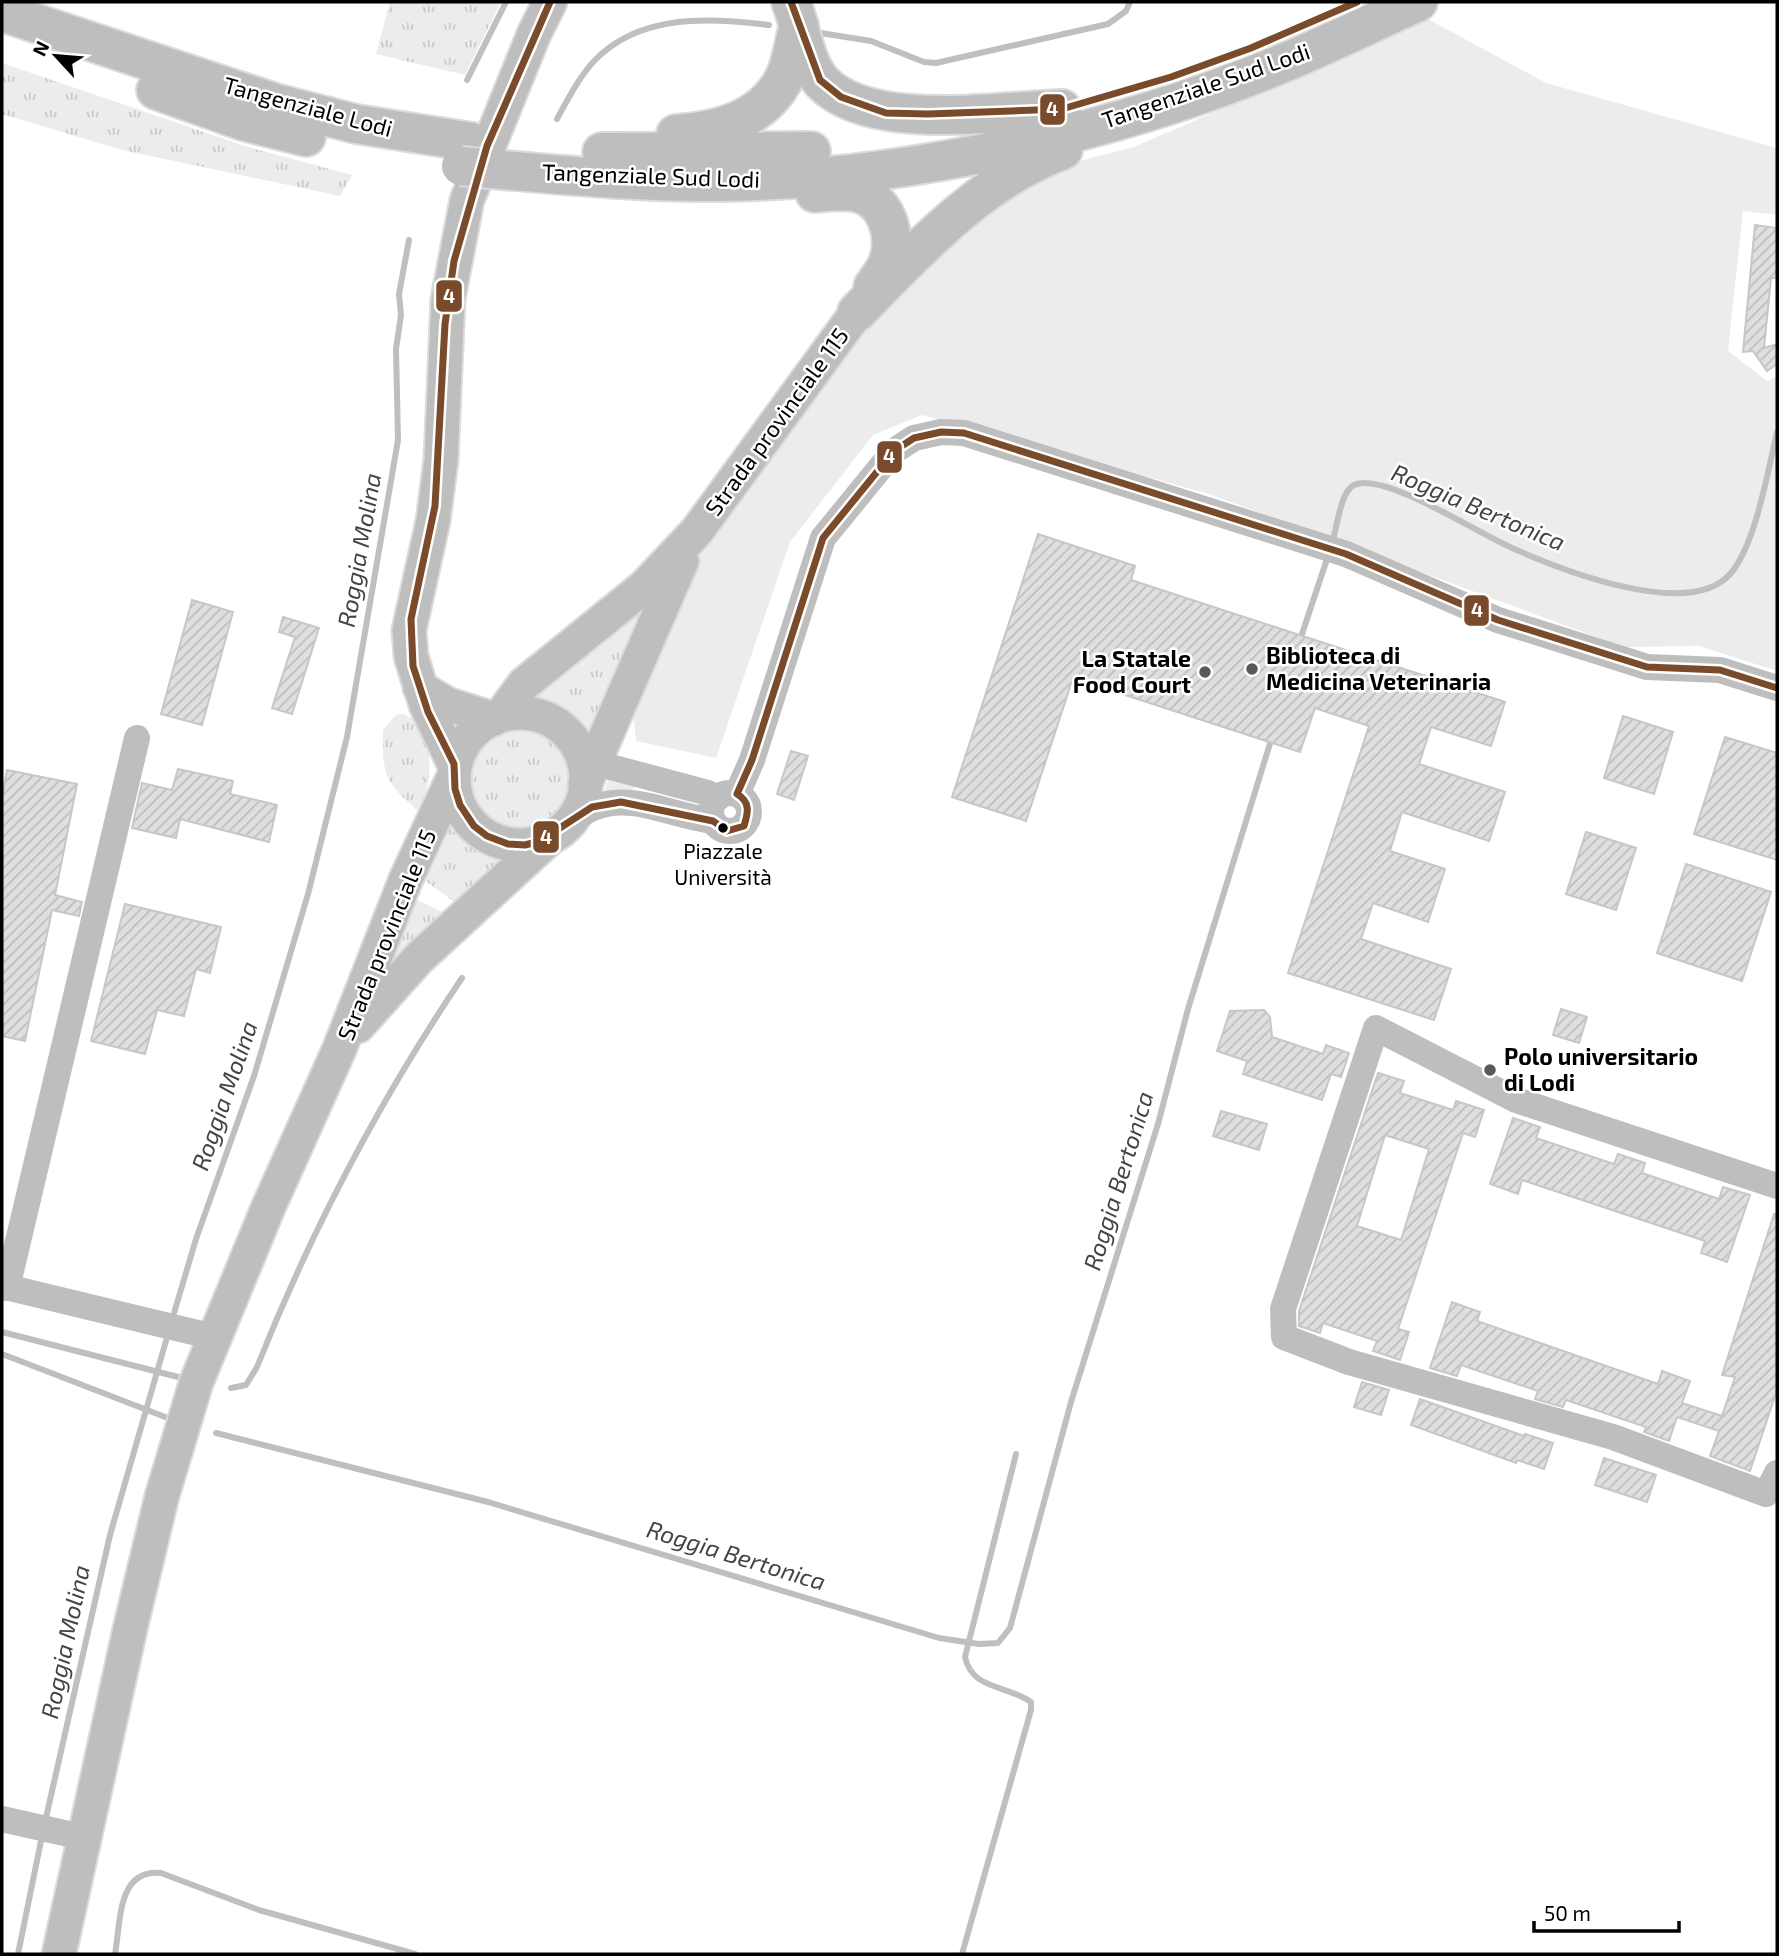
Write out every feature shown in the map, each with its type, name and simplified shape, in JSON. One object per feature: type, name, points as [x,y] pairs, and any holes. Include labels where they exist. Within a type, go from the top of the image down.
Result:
[{"type":"highway","name":"Tangenziale Lodi","points":[[2,12],[275,103],[481,156],[591,152],[788,153],[924,138],[1062,109],[1171,77],[1251,48],[1357,2]]},
{"type":"highway","name":"Tangenziale Sud Lodi","points":[[2,37],[243,121],[340,145],[481,156],[652,180],[744,181],[875,169],[991,150],[1128,116],[1214,89],[1292,60],[1418,2]]},
{"type":"highway","points":[[795,13],[820,80],[841,97],[886,113],[1062,109]]},
{"type":"highway","points":[[591,152],[609,139],[701,132],[736,124],[764,104],[785,76],[795,13]]},
{"type":"highway","points":[[857,312],[943,227],[1005,178],[1061,150],[1151,125],[1214,89]]},
{"type":"highway","points":[[744,181],[786,194],[852,191],[863,194],[879,206],[886,217],[892,245],[887,265],[857,312]]},
{"type":"main road","points":[[454,772],[467,738],[482,724],[498,717],[523,712],[543,717],[562,727],[586,765],[580,805],[560,830],[529,844],[507,844],[485,836],[468,821],[457,801],[454,772],[411,656],[409,630],[433,521],[441,460],[447,299],[467,200],[534,34],[550,2]]},
{"type":"main road","name":"Strada provinciale 115","points":[[498,717],[524,684],[644,587],[697,531],[857,312]]},
{"type":"main road","name":"Strada provinciale 115","points":[[586,765],[614,720],[663,600],[697,531]]},
{"type":"main road","points":[[421,688],[447,704],[498,717]]},
{"type":"main road","name":"Strada provinciale 115","points":[[339,1050],[406,879],[454,772]]},
{"type":"main road","name":"Strada provinciale 115","points":[[339,1050],[377,1002],[419,958],[560,830]]},
{"type":"main road","points":[[59,1954],[70,1835],[182,1428],[214,1337],[339,1050]]},
{"type":"street","points":[[722,805],[752,760],[823,538],[894,451],[914,438],[941,432],[964,433],[1346,554],[1498,620],[1647,667],[1720,670],[1777,688]]},
{"type":"street","points":[[614,720],[614,739],[619,748],[633,767],[645,775]]},
{"type":"street","points":[[136,738],[4,1287],[214,1337]]},
{"type":"street","points":[[586,765],[645,775],[722,805]]},
{"type":"street","points":[[560,830],[593,806],[623,802],[722,805]]},
{"type":"street","points":[[1777,1186],[1516,1100],[1376,1028],[1283,1309],[1284,1337],[1349,1362],[1613,1437],[1766,1494],[1777,1473]]},
{"type":"street","points":[[2,1819],[70,1835]]},
{"type":"green space","points":[[390,2],[501,2],[465,75],[376,54]]},
{"type":"green space","points":[[1428,19],[1546,83],[1777,148],[1777,215],[1743,211],[1728,351],[1767,381],[1777,376],[1777,671],[1699,646],[1624,647],[1209,494],[922,415],[873,435],[790,542],[716,758],[636,741],[632,703],[706,532],[871,311],[1036,172],[1134,147]]},
{"type":"green space","points":[[2,63],[251,148],[352,175],[340,196],[122,150],[2,114]]},
{"type":"green space","points":[[649,594],[591,740],[580,724],[559,707],[531,698]]},
{"type":"green space","points":[[404,714],[423,732],[428,744],[429,772],[421,813],[393,786],[383,758],[383,730],[396,715]]},
{"type":"green space","points":[[518,723],[539,727],[557,739],[569,757],[573,778],[569,799],[557,817],[539,829],[518,833],[497,829],[479,817],[467,799],[463,778],[467,757],[479,739],[497,727]]},
{"type":"green space","points":[[610,774],[635,782],[633,794],[604,792]]},
{"type":"green space","points":[[445,814],[462,836],[476,846],[508,857],[457,904],[424,880]]},
{"type":"green space","points":[[420,901],[444,913],[372,991],[410,903]]},
{"type":"building","points":[[1755,225],[1777,228],[1777,278],[1771,278],[1764,348],[1777,344],[1777,364],[1767,371],[1753,351],[1743,352]]},
{"type":"building","points":[[1038,534],[1135,566],[1131,580],[1505,702],[1491,746],[1431,727],[1419,764],[1505,792],[1489,841],[1402,812],[1390,851],[1445,869],[1428,922],[1373,903],[1361,939],[1451,969],[1434,1020],[1288,973],[1369,726],[1315,708],[1300,752],[1073,678],[1026,821],[952,797]]},
{"type":"building","points":[[192,600],[233,612],[202,725],[161,714]]},
{"type":"building","points":[[283,617],[319,628],[292,714],[272,708],[295,637],[279,632]]},
{"type":"building","points":[[1623,716],[1673,732],[1654,794],[1604,778]]},
{"type":"building","points":[[1725,737],[1777,753],[1777,860],[1694,834]]},
{"type":"building","points":[[791,751],[808,756],[794,800],[777,794]]},
{"type":"building","points":[[178,769],[233,781],[230,794],[277,805],[269,842],[180,819],[176,838],[132,828],[142,783],[172,790]]},
{"type":"building","points":[[7,770],[77,784],[55,895],[82,902],[79,916],[52,910],[25,1041],[2,1036],[2,798]]},
{"type":"building","points":[[1586,832],[1636,848],[1616,910],[1566,894]]},
{"type":"building","points":[[1686,864],[1771,892],[1742,981],[1657,953]]},
{"type":"building","points":[[125,904],[221,927],[210,973],[196,969],[184,1016],[157,1010],[145,1054],[91,1041]]},
{"type":"building","points":[[1561,1009],[1587,1017],[1579,1043],[1553,1035]]},
{"type":"building","points":[[1264,1010],[1270,1017],[1272,1037],[1323,1054],[1326,1045],[1349,1053],[1341,1077],[1331,1074],[1322,1100],[1243,1074],[1247,1061],[1217,1051],[1230,1011]]},
{"type":"building","points":[[1378,1073],[1404,1081],[1400,1093],[1453,1110],[1456,1101],[1484,1110],[1475,1137],[1463,1133],[1398,1329],[1409,1332],[1400,1360],[1373,1351],[1377,1341],[1323,1323],[1320,1333],[1299,1326],[1299,1311]],"holes":[[[1385,1135],[1429,1149],[1401,1240],[1357,1226]]]},
{"type":"building","points":[[1221,1111],[1267,1124],[1259,1150],[1213,1136]]},
{"type":"building","points":[[1513,1118],[1540,1127],[1536,1138],[1614,1164],[1618,1154],[1645,1163],[1642,1173],[1719,1199],[1723,1187],[1750,1195],[1727,1262],[1701,1253],[1705,1241],[1522,1180],[1518,1194],[1490,1184]]},
{"type":"building","points":[[1774,1214],[1777,1214],[1777,1390],[1750,1471],[1710,1456],[1719,1431],[1677,1417],[1669,1441],[1644,1432],[1646,1427],[1566,1400],[1563,1407],[1535,1399],[1538,1391],[1461,1365],[1457,1376],[1430,1368],[1452,1302],[1480,1312],[1477,1321],[1658,1384],[1662,1371],[1690,1381],[1682,1403],[1722,1416],[1735,1377],[1722,1375]]},
{"type":"building","points":[[1362,1382],[1389,1390],[1381,1415],[1354,1407]]},
{"type":"building","points":[[1420,1399],[1524,1436],[1525,1434],[1553,1443],[1544,1469],[1517,1460],[1516,1463],[1411,1425]]},
{"type":"building","points":[[1604,1458],[1656,1475],[1647,1502],[1595,1485]]},
{"type":"waterway","points":[[467,80],[506,2]]},
{"type":"waterway","points":[[814,32],[871,41],[924,62],[936,63],[1108,24],[1126,11],[1130,2]]},
{"type":"waterway","points":[[557,119],[595,60],[613,45],[633,34],[676,22],[699,20],[769,25]]},
{"type":"waterway","name":"Roggia Molina","points":[[172,1320],[196,1239],[254,1076],[308,894],[347,737],[398,440],[396,349],[401,315],[399,294],[409,240]]},
{"type":"waterway","name":"Roggia Bertonica","points":[[1332,543],[1345,495],[1354,485],[1368,483],[1408,495],[1510,547],[1591,578],[1656,592],[1686,593],[1712,587],[1731,573],[1747,544],[1760,505],[1777,432]]},
{"type":"waterway","name":"Roggia Bertonica","points":[[1299,643],[1329,553]]},
{"type":"waterway","name":"Roggia Bertonica","points":[[216,1433],[488,1502],[939,1638],[979,1644],[998,1643],[1010,1628],[1071,1402],[1158,1124],[1188,1009],[1272,737]]},
{"type":"waterway","points":[[231,1388],[246,1385],[257,1367],[301,1265],[349,1167],[403,1071],[462,978]]},
{"type":"waterway","points":[[2,1332],[186,1379]]},
{"type":"waterway","name":"Roggia Molina","points":[[45,1822],[110,1535],[168,1334]]},
{"type":"waterway","name":"Roggia Bertonica","points":[[2,1354],[173,1420]]},
{"type":"waterway","points":[[962,1954],[1031,1710],[1031,1702],[975,1676],[965,1657],[1016,1454]]},
{"type":"waterway","name":"Roggia Molina","points":[[18,1954],[42,1836]]},
{"type":"waterway","points":[[115,1954],[121,1913],[129,1888],[136,1879],[147,1874],[161,1873],[259,1910],[415,1954]]},
{"type":"transit line","name":"4","points":[[550,2],[487,146],[454,261],[445,324],[435,506],[411,619],[413,666],[428,712],[454,764],[455,789],[460,805],[474,826],[487,836],[508,844],[525,845],[540,841],[592,807],[621,802],[713,821],[727,831],[744,826],[746,804],[737,794],[752,760],[823,538],[894,451],[914,438],[941,432],[964,433],[1346,554],[1498,620],[1647,667],[1720,670],[1777,688]]},
{"type":"transit line","name":"4","points":[[791,2],[820,80],[841,97],[886,113],[928,114],[1062,109],[1171,77],[1251,48],[1357,2]]},
{"type":"place","name":"Biblioteca di Medicina Veterinaria","points":[[1252,669]]},
{"type":"place","name":"La Statale Food Court","points":[[1205,672]]},
{"type":"place","name":"Piazzale Università","points":[[723,828]]},
{"type":"place","name":"Polo universitario di Lodi","points":[[1490,1070]]}]
